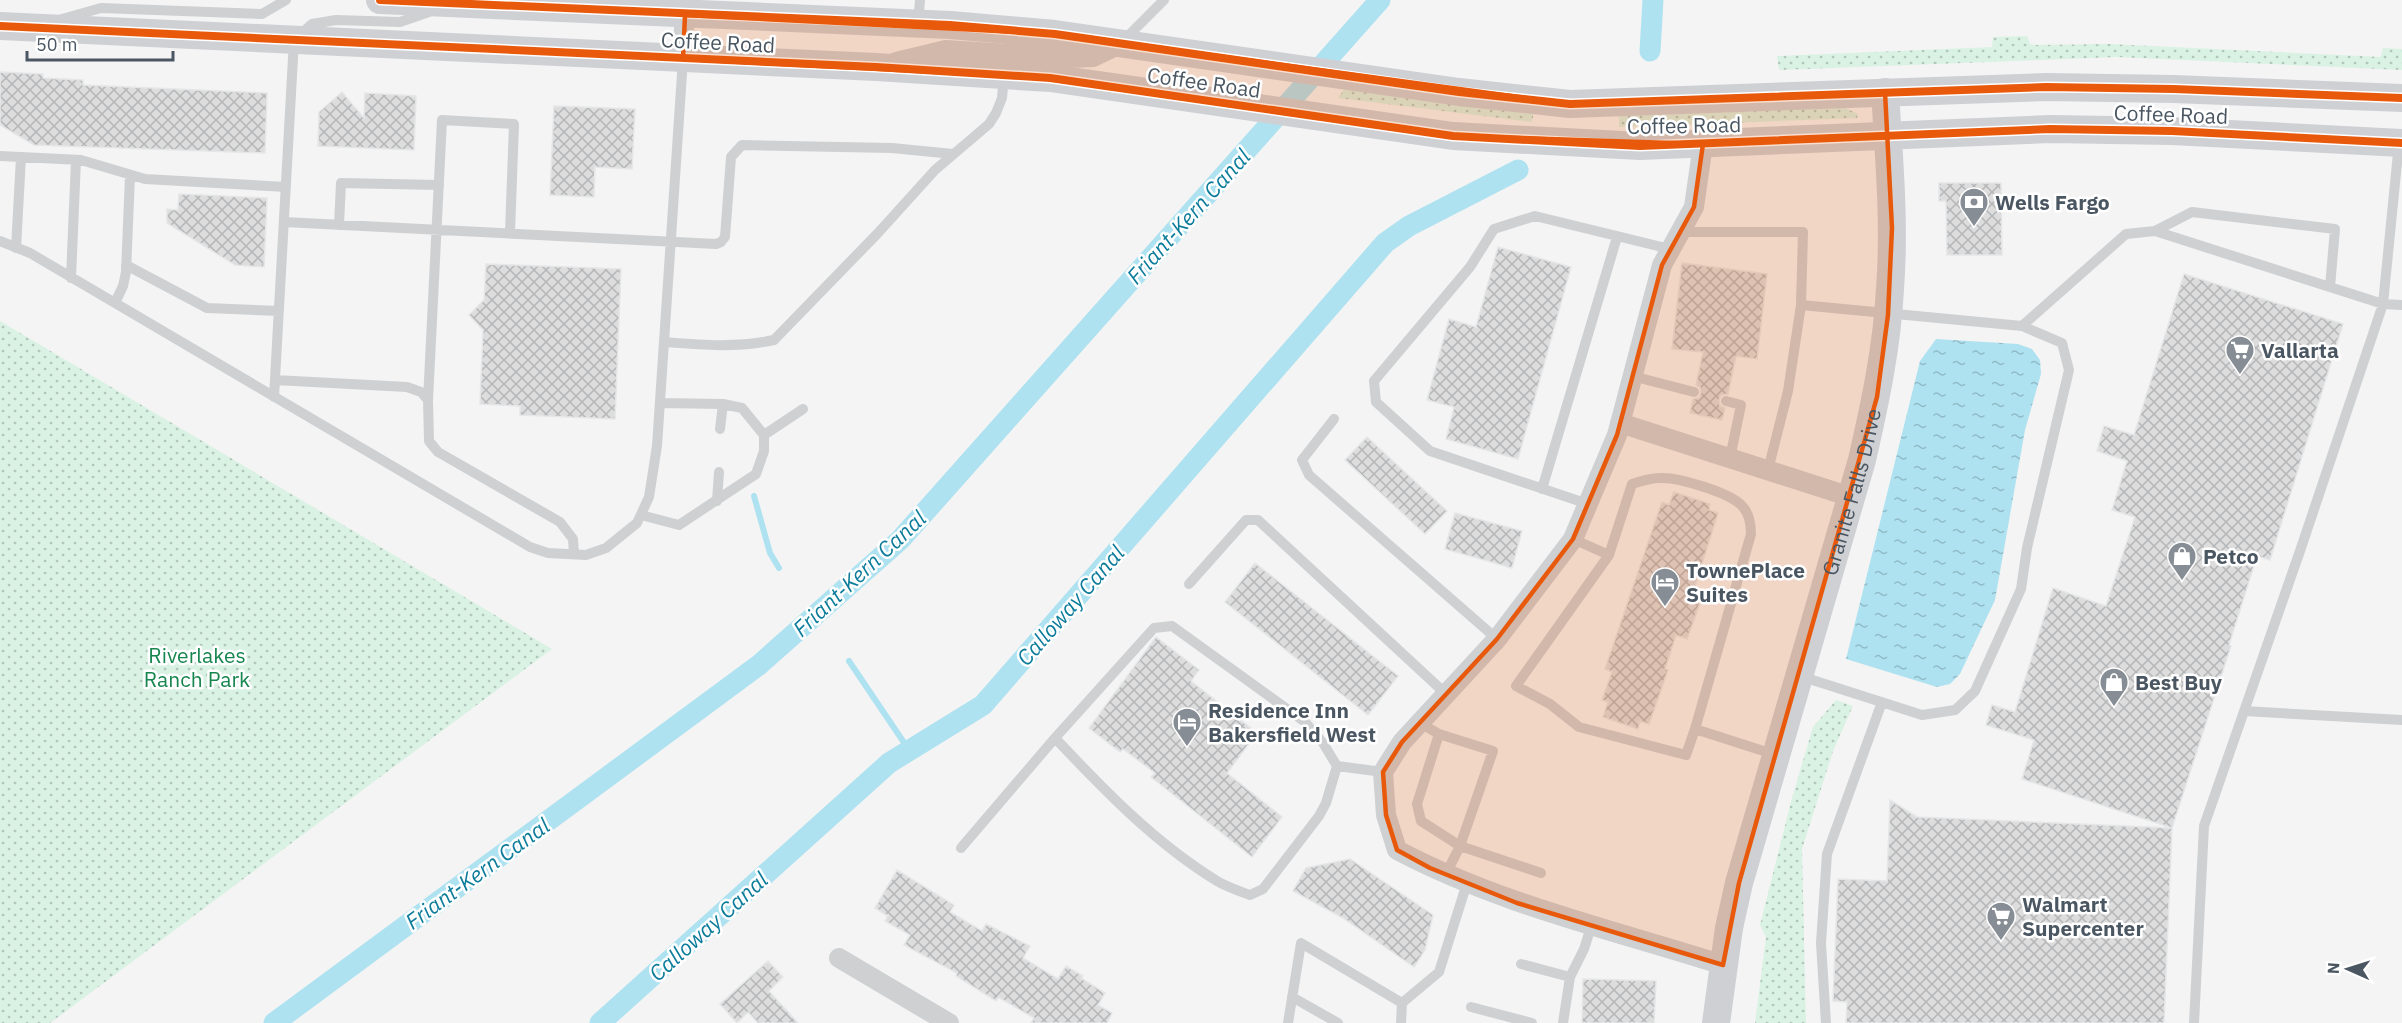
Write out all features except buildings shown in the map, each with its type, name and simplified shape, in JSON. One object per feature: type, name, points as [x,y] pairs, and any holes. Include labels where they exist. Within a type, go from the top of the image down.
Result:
[{"type":"main road","name":"Coffee Road","points":[[380,0],[919,12],[1120,44],[1459,92],[1570,104],[2046,87],[2174,89],[2402,98]]},
{"type":"main road","name":"Coffee Road","points":[[0,26],[876,67],[1050,78],[1453,136],[1640,146],[2050,129],[2172,131],[2401,142]]},
{"type":"main road","name":"Granite Falls Drive","points":[[1716,1023],[1723,965],[1739,883],[1851,497],[1877,397],[1888,315],[1892,228],[1885,92]]},
{"type":"street","points":[[683,59],[685,7]]},
{"type":"street","points":[[876,67],[946,50],[1071,58],[1093,57],[1120,44]]},
{"type":"street","points":[[1703,144],[1694,207],[1662,266],[1620,423],[1573,539],[1497,639],[1402,742],[1383,771],[1386,815],[1397,850],[1446,874],[1517,903],[1723,965]]},
{"type":"street","points":[[1620,423],[1851,497]]},
{"type":"street","points":[[839,958],[949,1023]]},
{"type":"lane","points":[[29,27],[101,8],[262,15],[286,0]]},
{"type":"lane","points":[[1120,44],[1164,0]]},
{"type":"lane","points":[[274,397],[294,40],[312,24],[336,21],[400,22],[451,3]]},
{"type":"lane","points":[[0,241],[30,253],[530,547],[548,553],[586,555],[606,548],[637,524],[649,497],[657,446],[683,59]]},
{"type":"lane","points":[[664,342],[723,347],[774,340],[878,233],[934,170],[989,124],[1002,98],[1004,75]]},
{"type":"lane","points":[[510,232],[514,124],[442,120],[428,400],[429,441],[438,452],[560,522],[573,539],[574,554]]},
{"type":"lane","points":[[2194,1023],[2204,826],[2383,304],[2401,142]]},
{"type":"lane","points":[[284,222],[716,244],[725,237],[731,157],[742,145],[892,148],[953,154]]},
{"type":"lane","points":[[0,156],[76,160],[107,166],[130,176],[145,179],[286,187]]},
{"type":"lane","points":[[16,248],[21,157]]},
{"type":"lane","points":[[71,278],[76,160]]},
{"type":"lane","points":[[115,303],[123,286],[126,265],[130,176]]},
{"type":"lane","points":[[339,225],[341,183],[438,185]]},
{"type":"lane","points":[[2022,327],[2126,234],[2155,231],[2192,212],[2335,229],[2330,287]]},
{"type":"lane","points":[[1588,504],[1430,451],[1376,402],[1374,381],[1470,267],[1494,229],[1535,216],[1617,237],[1675,241],[1803,232],[1801,305],[1788,391],[1768,470]]},
{"type":"lane","points":[[2155,231],[2383,304],[2402,305]]},
{"type":"lane","points":[[1542,489],[1617,237]]},
{"type":"lane","points":[[126,265],[207,308],[279,311]]},
{"type":"lane","points":[[1799,676],[1922,715],[1955,710],[1974,691],[2021,589],[2027,548],[2068,370],[2062,343],[2022,327],[1801,305]]},
{"type":"lane","points":[[1632,376],[1695,392]]},
{"type":"lane","points":[[275,380],[407,387],[421,392],[428,400]]},
{"type":"lane","points":[[1726,401],[1741,405],[1730,458]]},
{"type":"lane","points":[[641,516],[679,525],[756,474],[764,451],[764,435],[742,408],[723,404],[660,403]]},
{"type":"lane","points":[[720,429],[723,404]]},
{"type":"lane","points":[[764,435],[803,409]]},
{"type":"lane","points":[[1334,419],[1302,460],[1309,475],[1497,639]]},
{"type":"lane","points":[[717,501],[719,472]]},
{"type":"lane","points":[[1662,477],[1723,492],[1743,507],[1751,521],[1751,534],[1695,729],[1686,755],[1579,727],[1550,704],[1516,686],[1609,555],[1632,484],[1647,479],[1662,477]]},
{"type":"lane","points":[[1189,584],[1246,520],[1258,520],[1446,694]]},
{"type":"lane","points":[[1573,539],[1609,555]]},
{"type":"lane","points":[[961,848],[1055,738],[1154,628],[1172,626],[1305,722],[1323,742],[1337,766],[1326,803],[1319,816],[1263,889],[1250,895],[1218,881],[1157,838],[1100,785],[1055,738]]},
{"type":"lane","points":[[1826,1023],[1821,943],[1827,854],[1882,702]]},
{"type":"lane","points":[[2244,711],[2402,720]]},
{"type":"lane","points":[[1420,723],[1439,734],[1492,751],[1460,846],[1446,874]]},
{"type":"lane","points":[[1695,729],[1776,755]]},
{"type":"lane","points":[[1439,734],[1417,804],[1421,821],[1460,846],[1541,873]]},
{"type":"lane","points":[[1337,766],[1383,771]]},
{"type":"lane","points":[[1401,1023],[1402,1003],[1440,972],[1467,883]]},
{"type":"lane","points":[[1563,1023],[1570,977],[1584,949],[1592,924]]},
{"type":"lane","points":[[1288,1023],[1301,943],[1402,1003]]},
{"type":"lane","points":[[1521,964],[1570,977]]},
{"type":"lane","points":[[1292,997],[1338,1023]]},
{"type":"lane","points":[[1471,1007],[1532,1023]]},
{"type":"highlighted area","points":[[685,15],[1055,34],[1570,104],[1885,92],[1892,228],[1888,315],[1877,397],[1739,883],[1723,965],[1517,903],[1430,868],[1397,850],[1386,815],[1383,772],[1402,742],[1497,639],[1573,539],[1617,435],[1662,265],[1694,207],[1703,144],[1453,136],[1050,78],[683,59]]},
{"type":"green space","points":[[2027,36],[2030,44],[2035,45],[2109,44],[2381,57],[2383,48],[2402,49],[2402,70],[2117,57],[1779,70],[1777,56],[1992,47],[1993,37]]},
{"type":"green space","points":[[1345,88],[1534,111],[1532,122],[1338,98]]},
{"type":"green space","points":[[1843,107],[1858,114],[1857,118],[1619,127],[1619,114]]},
{"type":"green space","name":"Riverlakes Ranch Park","points":[[0,321],[552,649],[50,1023],[0,1023]]},
{"type":"green space","points":[[1836,700],[1853,706],[1833,751],[1802,849],[1806,1023],[1755,1023],[1766,937],[1760,925],[1792,798],[1813,727]]},
{"type":"water","points":[[1936,339],[2018,344],[2032,349],[2040,360],[2041,374],[2025,430],[1995,600],[1960,674],[1950,684],[1937,687],[1846,659],[1920,361]]},
{"type":"waterway","name":"Friant-Kern Canal","points":[[274,1023],[759,665],[900,540],[1380,0]]},
{"type":"waterway","name":"Calloway Canal","points":[[1650,51],[1653,0]]},
{"type":"waterway","name":"Calloway Canal","points":[[600,1023],[889,763],[983,705],[1385,243],[1409,226],[1518,170]]},
{"type":"waterway","points":[[754,496],[770,553],[779,568]]},
{"type":"waterway","points":[[849,661],[909,750]]},
{"type":"cycle path","points":[[380,0],[950,25],[1055,34],[1459,92],[1570,104],[2046,87],[2174,89],[2402,98]]},
{"type":"cycle path","points":[[0,26],[876,67],[1050,78],[1453,136],[1640,146],[2050,129],[2172,131],[2402,143]]},
{"type":"place","name":"Wells Fargo","points":[[1974,228]]},
{"type":"place","name":"Vallarta","points":[[2240,376]]},
{"type":"place","name":"Petco","points":[[2182,582]]},
{"type":"place","name":"TownePlace Suites","points":[[1665,608]]},
{"type":"place","name":"Best Buy","points":[[2114,708]]},
{"type":"place","name":"Residence Inn Bakersfield West","points":[[1187,748]]},
{"type":"place","name":"Walmart Supercenter","points":[[2001,942]]}]
